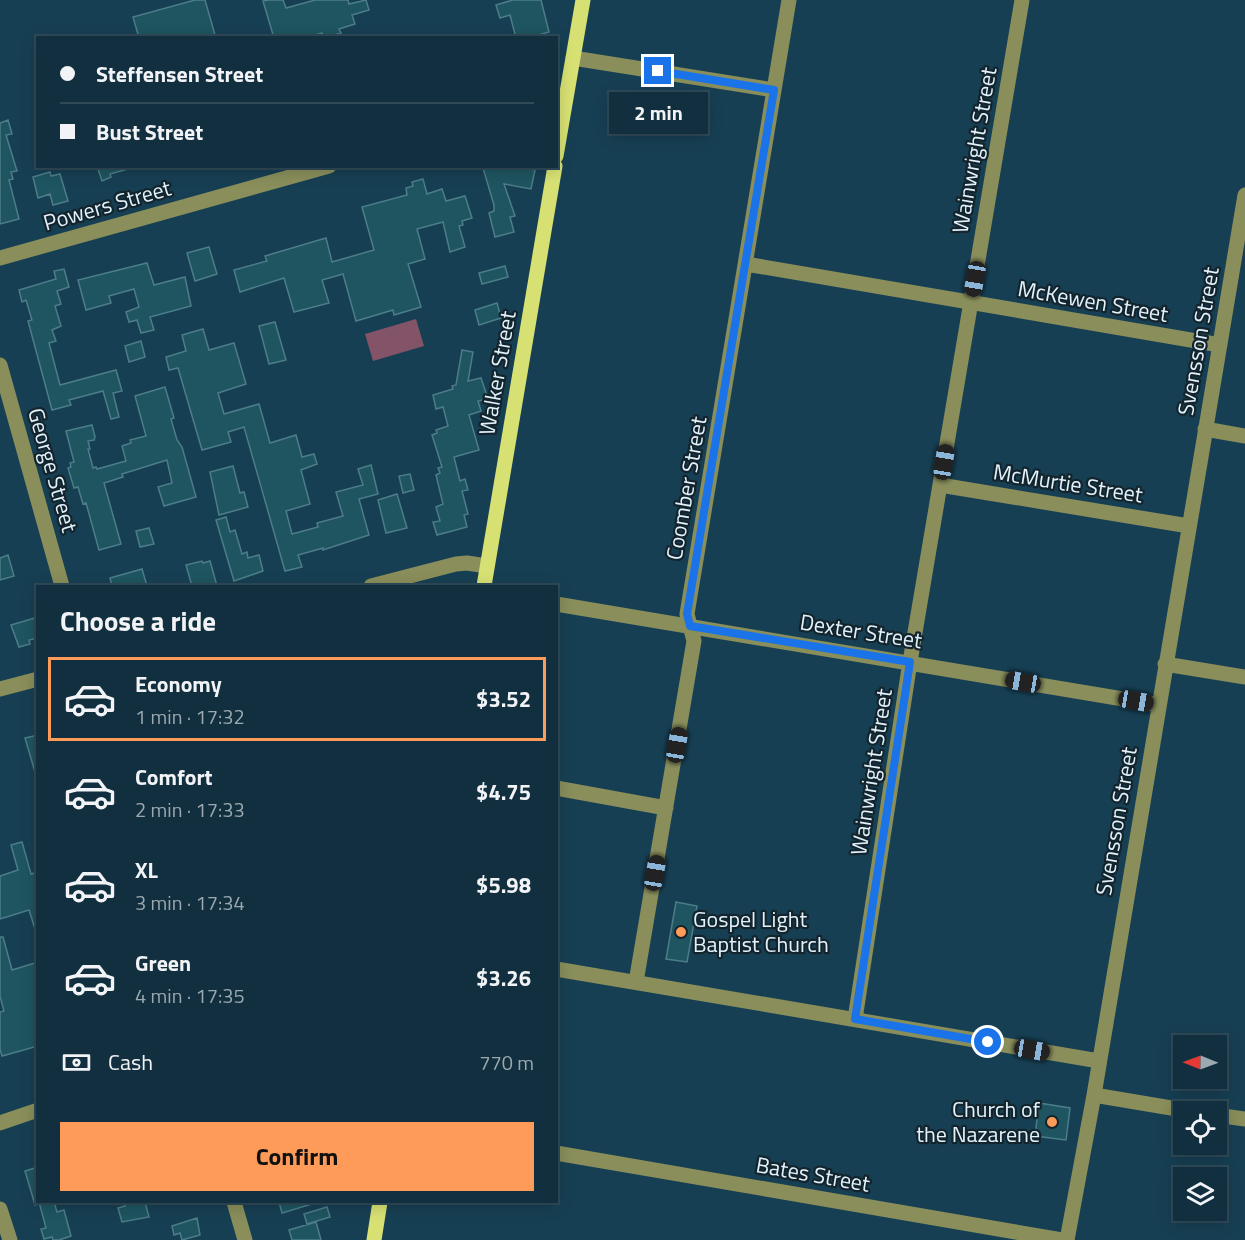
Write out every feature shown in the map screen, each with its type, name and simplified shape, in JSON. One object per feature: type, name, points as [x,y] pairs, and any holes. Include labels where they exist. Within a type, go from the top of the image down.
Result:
[{"type":"main road","points":[[558,136],[583,0]]},
{"type":"main road","name":"Walker Street","points":[[484,585],[555,168]]},
{"type":"main road","points":[[374,1240],[380,1203]]},
{"type":"street","name":"Coomber Street","points":[[636,982],[694,640],[687,614],[789,0]]},
{"type":"street","name":"Wainwright Street","points":[[855,1019],[910,662],[1022,0]]},
{"type":"street","points":[[573,58],[774,90]]},
{"type":"street","name":"Powers Street","points":[[0,258],[322,168]]},
{"type":"street","name":"Svensson Street","points":[[1067,1240],[1094,1095],[1245,195]]},
{"type":"street","name":"McKewen Street","points":[[746,264],[1220,345]]},
{"type":"street","name":"George Street","points":[[0,365],[62,585]]},
{"type":"street","points":[[1206,429],[1245,436]]},
{"type":"street","name":"McMurtie Street","points":[[940,485],[1189,526]]},
{"type":"street","points":[[375,585],[456,564],[487,566]]},
{"type":"street","name":"Dexter Street","points":[[558,604],[1159,705]]},
{"type":"street","points":[[1165,664],[1245,677]]},
{"type":"street","points":[[0,689],[36,680]]},
{"type":"street","points":[[558,788],[666,808]]},
{"type":"street","points":[[558,969],[1099,1061]]},
{"type":"street","points":[[1094,1095],[1173,1108]]},
{"type":"street","points":[[0,1123],[36,1111]]},
{"type":"street","points":[[1227,1117],[1245,1119]]},
{"type":"street","name":"Bates Street","points":[[558,1153],[1062,1240]]},
{"type":"street","points":[[234,1203],[244,1240]]},
{"type":"street","points":[[0,1209],[10,1240]]},
{"type":"shaded area","points":[[416,319],[424,346],[373,361],[365,334]]},
{"type":"building","points":[[195,0],[205,0],[215,35],[138,36],[133,17]]},
{"type":"building","points":[[283,0],[286,8],[315,0],[348,0],[349,4],[366,0],[369,10],[352,15],[355,24],[339,29],[341,33],[331,36],[323,36],[322,33],[312,36],[273,36],[263,1]]},
{"type":"building","points":[[513,0],[541,0],[549,32],[535,36],[515,36],[510,15],[500,18],[496,5]]},
{"type":"building","points":[[8,120],[12,134],[6,135],[17,171],[11,172],[13,179],[9,180],[19,219],[0,224],[0,123]]},
{"type":"building","points":[[98,168],[128,168],[110,174],[111,177],[102,181]]},
{"type":"building","points":[[483,168],[535,170],[531,189],[504,184],[515,216],[510,217],[514,232],[495,237],[489,213],[494,211]]},
{"type":"building","points":[[50,172],[51,176],[60,174],[68,201],[53,205],[50,194],[38,198],[33,177]]},
{"type":"building","points":[[423,179],[427,194],[442,189],[446,201],[465,196],[472,218],[462,221],[463,225],[459,226],[465,247],[450,252],[443,222],[417,229],[425,259],[408,264],[421,307],[394,315],[393,310],[356,321],[343,274],[322,280],[329,303],[294,312],[284,278],[240,292],[234,270],[267,261],[265,256],[326,238],[332,262],[374,250],[362,207],[407,195],[406,188],[413,186],[412,182]]},
{"type":"building","points":[[209,247],[217,274],[195,281],[187,253]]},
{"type":"building","points":[[147,263],[154,285],[185,277],[191,306],[150,317],[154,330],[141,333],[137,320],[129,322],[126,312],[139,307],[134,289],[109,296],[111,303],[86,310],[78,280]]},
{"type":"building","points":[[505,266],[508,277],[482,284],[479,273]]},
{"type":"building","points":[[64,269],[69,287],[57,291],[61,304],[55,306],[61,326],[52,330],[56,341],[49,343],[60,385],[116,370],[122,391],[113,393],[119,417],[111,419],[103,391],[69,400],[71,405],[52,410],[28,321],[32,320],[26,300],[22,302],[19,290],[56,279],[54,271]]},
{"type":"building","points":[[497,303],[501,318],[479,325],[475,310]]},
{"type":"building","points":[[275,322],[286,360],[269,364],[259,326]]},
{"type":"building","points":[[203,329],[209,350],[234,343],[246,384],[218,393],[224,414],[259,404],[270,443],[296,435],[302,457],[314,454],[317,464],[301,470],[310,504],[286,511],[292,534],[318,527],[317,523],[343,516],[336,492],[363,485],[358,469],[371,465],[378,494],[359,499],[369,535],[323,550],[323,548],[298,555],[302,567],[285,571],[244,427],[228,432],[231,442],[202,450],[178,368],[169,370],[166,357],[186,351],[182,335]]},
{"type":"building","points":[[141,341],[145,357],[129,362],[125,346]]},
{"type":"building","points":[[462,350],[473,352],[468,381],[481,378],[488,399],[478,401],[481,411],[469,415],[479,450],[454,457],[460,481],[465,479],[468,490],[462,491],[468,514],[464,515],[467,527],[437,535],[433,522],[440,521],[436,507],[443,504],[436,475],[440,473],[438,468],[442,467],[432,435],[437,433],[436,430],[448,426],[443,407],[436,409],[433,395],[453,389],[452,386],[456,385]]},
{"type":"building","points":[[165,387],[174,418],[171,419],[177,440],[182,447],[196,497],[164,506],[158,487],[172,483],[167,460],[122,474],[123,477],[104,483],[121,544],[99,550],[86,503],[83,504],[78,487],[74,488],[68,468],[71,467],[70,463],[74,462],[66,431],[92,425],[95,437],[94,440],[88,441],[90,449],[88,449],[93,468],[97,469],[126,461],[122,446],[131,443],[130,440],[146,436],[135,396]]},
{"type":"building","points":[[233,466],[240,493],[244,492],[248,507],[219,515],[210,472]]},
{"type":"building","points":[[410,474],[414,490],[403,493],[399,476]]},
{"type":"building","points":[[397,494],[407,528],[386,533],[378,500]]},
{"type":"building","points":[[226,517],[230,532],[235,530],[242,554],[247,552],[248,558],[259,555],[263,571],[234,581],[216,520]]},
{"type":"building","points":[[149,528],[154,544],[140,547],[136,531]]},
{"type":"building","points":[[8,555],[14,576],[0,580],[0,558]]},
{"type":"building","points":[[210,561],[217,585],[192,585],[186,565]]},
{"type":"building","points":[[142,569],[147,585],[112,585],[110,578]]},
{"type":"building","points":[[36,618],[36,638],[29,640],[30,644],[19,647],[11,625]]},
{"type":"building","points":[[36,735],[36,772],[35,772],[25,738]]},
{"type":"building","points":[[22,842],[31,874],[36,873],[36,929],[29,910],[0,919],[0,876],[18,870],[11,845]]},
{"type":"building","name":"Gospel Light Baptist Church","points":[[676,902],[697,906],[687,962],[666,959]]},
{"type":"building","points":[[0,937],[3,937],[12,970],[36,963],[36,1047],[2,1056],[0,1012],[4,1011],[0,996]]},
{"type":"building","name":"Church of the Nazarene","points":[[1039,1103],[1070,1108],[1066,1140],[1035,1136]]},
{"type":"building","points":[[36,1168],[36,1203],[38,1204],[35,1205],[25,1171]]},
{"type":"building","points":[[39,1203],[54,1203],[57,1212],[64,1210],[71,1236],[59,1240],[53,1240],[52,1237],[44,1239],[41,1229],[46,1228]]},
{"type":"building","points":[[124,1203],[145,1203],[149,1217],[122,1222],[118,1208],[125,1206]]},
{"type":"building","points":[[279,1203],[312,1203],[312,1204],[282,1213]]},
{"type":"building","points":[[327,1207],[330,1217],[307,1224],[304,1214]]},
{"type":"building","points":[[197,1218],[200,1235],[182,1240],[180,1233],[174,1235],[172,1226]]},
{"type":"building","points":[[316,1222],[321,1240],[292,1240],[289,1230]]},
{"type":"place","name":"Gospel Light Baptist Church","points":[[681,932]]},
{"type":"place","name":"Church of the Nazarene","points":[[1052,1122]]},
{"type":"route","points":[[658,71],[774,90],[687,614],[690,626],[910,662],[855,1019],[988,1042]]}]
